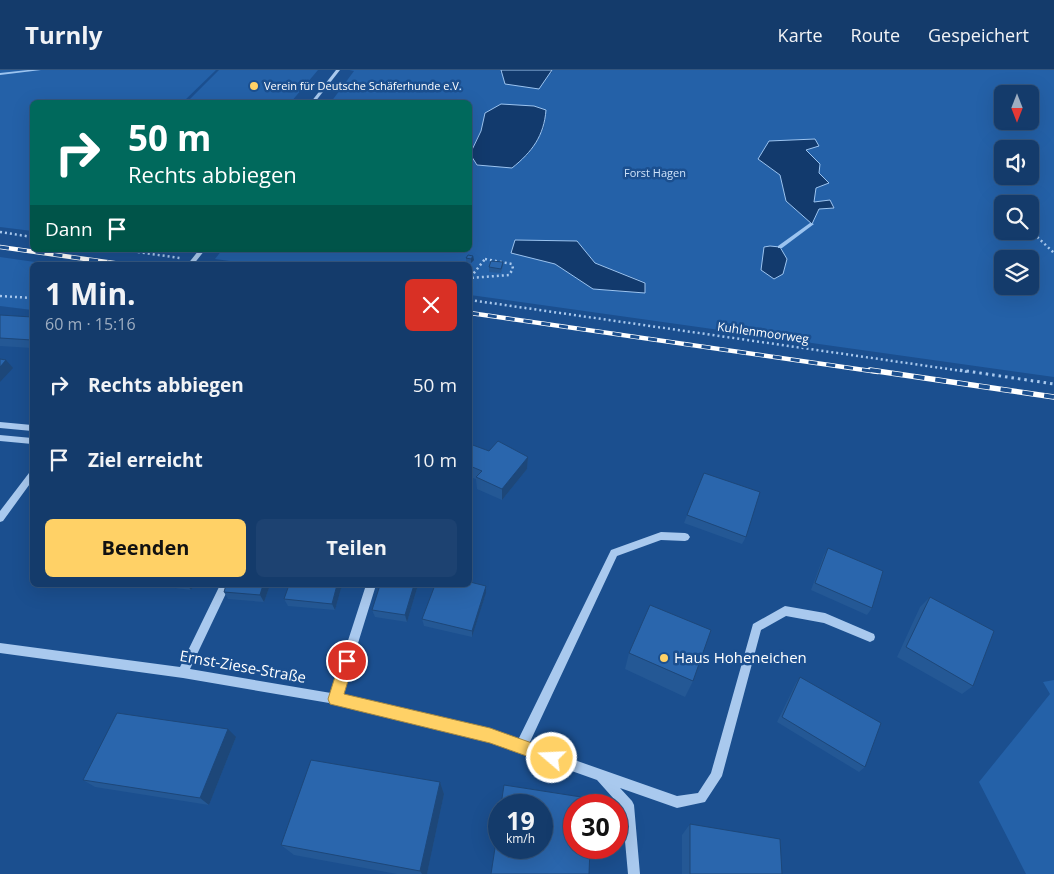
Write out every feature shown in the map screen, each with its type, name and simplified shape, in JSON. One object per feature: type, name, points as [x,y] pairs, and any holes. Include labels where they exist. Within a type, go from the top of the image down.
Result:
[{"type":"street","points":[[315,100],[338,70]]},
{"type":"street","points":[[192,262],[200,252]]},
{"type":"street","points":[[0,425],[30,428]]},
{"type":"street","points":[[0,438],[30,441]]},
{"type":"street","points":[[0,518],[30,478]]},
{"type":"street","points":[[521,747],[614,553],[661,536],[684,537]]},
{"type":"street","points":[[183,673],[224,587]]},
{"type":"street","points":[[335,699],[370,587]]},
{"type":"street","points":[[599,774],[677,802],[700,798],[716,776],[757,627],[785,611],[825,618],[870,637]]},
{"type":"street","name":"Ernst-Ziese-Straße","points":[[0,648],[183,673],[335,699],[490,736],[599,774],[628,805],[634,874]]},
{"type":"path","points":[[0,232],[30,237]]},
{"type":"path","points":[[1039,239],[1054,253]]},
{"type":"path","points":[[134,252],[192,262]]},
{"type":"path","points":[[472,275],[485,259],[512,264],[513,269],[509,275],[472,278]]},
{"type":"path","points":[[0,296],[30,298]]},
{"type":"path","name":"Kuhlenmoorweg","points":[[472,300],[1054,384]]},
{"type":"green space","points":[[0,70],[216,70],[185,100],[30,100],[30,231],[0,227]]},
{"type":"green space","name":"Verein für Deutsche Schäferhunde e.V.","points":[[219,70],[318,70],[293,100],[189,100]]},
{"type":"green space","name":"Forst Hagen","points":[[349,70],[501,70],[500,73],[552,73],[552,70],[1054,70],[1054,377],[472,295],[472,262],[237,262],[215,259],[220,252],[472,252],[472,154],[527,156],[544,128],[546,110],[485,113],[481,131],[472,150],[472,100],[332,100],[354,71]],"holes":[[[815,140],[806,150],[820,164],[813,202],[819,209],[812,223],[786,201],[780,175]],[[515,240],[576,241],[595,263],[645,282],[645,292],[593,289],[555,264],[511,253]]]},
{"type":"green space","points":[[0,257],[35,262],[30,262],[30,310],[0,306]]},
{"type":"green space","points":[[1054,680],[1054,874],[1026,874],[979,782],[1050,694],[1043,682]]},
{"type":"shaded area","points":[[501,70],[552,70],[539,89],[505,84]]},
{"type":"shaded area","points":[[501,104],[534,106],[546,110],[543,128],[536,143],[512,168],[477,165],[472,157],[472,150],[481,131],[485,113]]},
{"type":"shaded area","points":[[815,139],[819,146],[806,150],[820,164],[819,173],[829,183],[816,188],[814,202],[830,200],[834,208],[819,209],[812,224],[786,201],[780,175],[758,159],[769,141]]},
{"type":"shaded area","points":[[515,240],[577,241],[595,263],[645,283],[645,293],[593,289],[555,264],[511,253]]},
{"type":"shaded area","points":[[764,247],[780,247],[787,259],[783,274],[774,279],[761,270]]},
{"type":"building","points":[[468,255],[473,256],[471,259],[466,258]]},
{"type":"building","points":[[491,261],[503,262],[501,269],[489,267]]},
{"type":"building","points":[[0,315],[30,317],[30,340],[0,338]]},
{"type":"building","points":[[0,359],[6,360],[0,367]]},
{"type":"building","points":[[498,441],[528,457],[502,489],[476,477],[482,471],[472,467],[472,445],[489,451]]},
{"type":"building","points":[[704,473],[760,492],[746,537],[687,515]]},
{"type":"building","points":[[828,548],[883,571],[872,608],[815,583]]},
{"type":"building","points":[[472,582],[486,586],[472,631],[422,619],[434,587],[472,587]]},
{"type":"building","points":[[225,587],[262,587],[260,595],[224,592]]},
{"type":"building","points":[[288,587],[336,587],[332,604],[284,599]]},
{"type":"building","points":[[379,587],[413,587],[405,615],[372,610]]},
{"type":"building","points":[[930,597],[994,631],[973,686],[906,647]]},
{"type":"building","name":"Haus Hoheneichen","points":[[650,605],[711,630],[693,681],[629,653]]},
{"type":"building","points":[[800,677],[881,723],[865,767],[782,717]]},
{"type":"building","points":[[117,713],[228,729],[200,798],[83,780]]},
{"type":"building","points":[[311,760],[440,782],[420,871],[281,845]]},
{"type":"building","points":[[504,785],[563,794],[563,859],[590,859],[589,874],[491,874],[493,859],[553,859],[553,794],[503,794]]},
{"type":"building","points":[[690,824],[780,839],[782,874],[690,874]]},
{"type":"waterway","points":[[0,74],[39,70]]},
{"type":"waterway","points":[[780,247],[812,224]]},
{"type":"railway","points":[[0,247],[30,251]]},
{"type":"railway","points":[[36,252],[107,262]]},
{"type":"railway","points":[[472,313],[878,372]]},
{"type":"railway","points":[[870,370],[1054,397]]},
{"type":"place","name":"Verein für Deutsche Schäferhunde e.V.","points":[[254,86]]},
{"type":"place","name":"Haus Hoheneichen","points":[[664,658]]},
{"type":"route","points":[[347,661],[335,699],[490,736],[552,758]]}]
